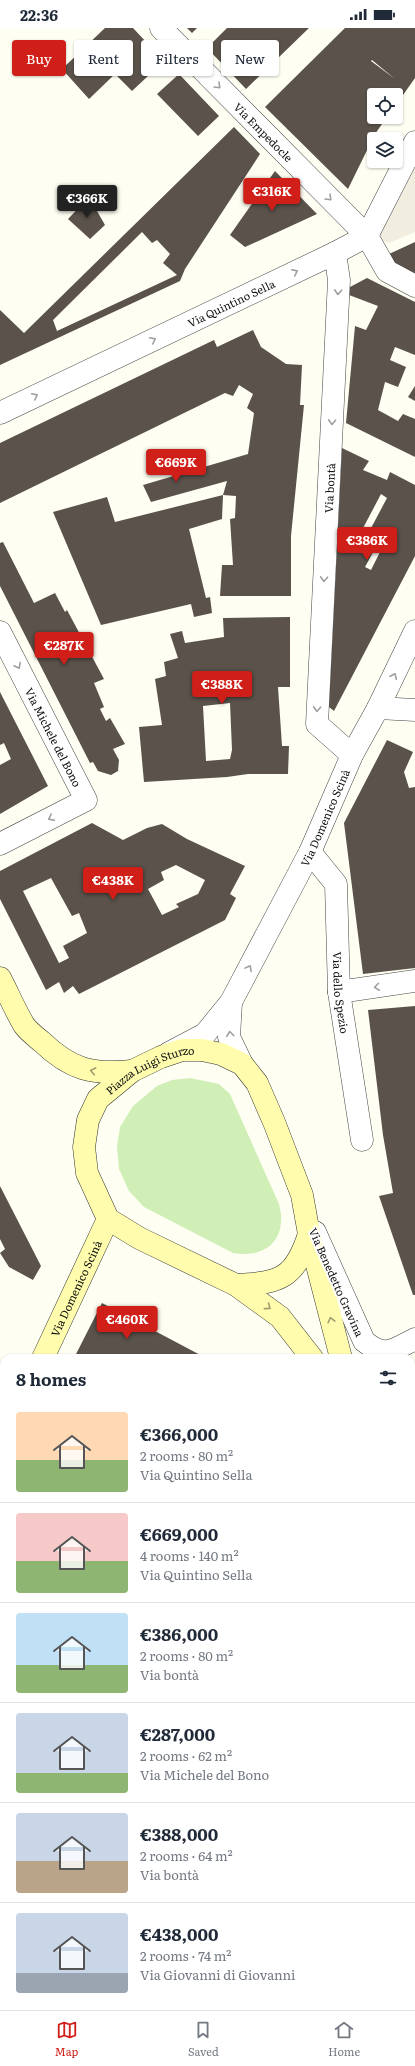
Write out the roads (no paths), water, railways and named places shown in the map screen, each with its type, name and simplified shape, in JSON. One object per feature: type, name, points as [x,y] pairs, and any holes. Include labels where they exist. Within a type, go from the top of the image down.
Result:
[{"type":"street","name":"Via Empedocle","points":[[161,28],[367,236],[387,271],[415,286]]},
{"type":"street","points":[[367,236],[415,142]]},
{"type":"street","name":"Via Quintino Sella","points":[[0,413],[335,253],[367,236]]},
{"type":"street","name":"Via bontà","points":[[335,253],[339,280],[317,724],[352,755]]},
{"type":"street","name":"Via Domenico Scinà","points":[[231,1002],[310,852],[352,755],[378,708],[415,631]]},
{"type":"street","name":"Via Michele del Bono","points":[[0,632],[86,800],[0,844]]},
{"type":"street","points":[[378,708],[415,710]]},
{"type":"street","name":"Via dello Spezio","points":[[310,852],[336,884],[339,992],[362,1140]]},
{"type":"street","points":[[0,978],[25,1026],[46,1047],[68,1062],[90,1072],[108,1074],[132,1071]]},
{"type":"street","points":[[339,992],[415,982]]},
{"type":"street","points":[[161,1057],[205,1034],[231,1002]]},
{"type":"street","points":[[231,1002],[229,1037],[242,1064]]},
{"type":"street","name":"Piazza Luigi Sturzo","points":[[108,1219],[87,1173],[84,1147],[88,1120],[98,1099],[132,1071],[161,1057],[182,1050],[202,1050],[221,1054],[242,1064],[257,1083],[302,1194],[340,1354]]},
{"type":"street","points":[[108,1219],[139,1238],[236,1285],[280,1316],[309,1354]]},
{"type":"street","name":"Via Domenico Scinà","points":[[45,1354],[108,1219]]},
{"type":"street","points":[[236,1285],[261,1284],[277,1280],[293,1270],[303,1252],[308,1224]]},
{"type":"street","name":"Via Benedetto Gravina","points":[[308,1224],[364,1341],[374,1349],[388,1352],[415,1339]]}]
